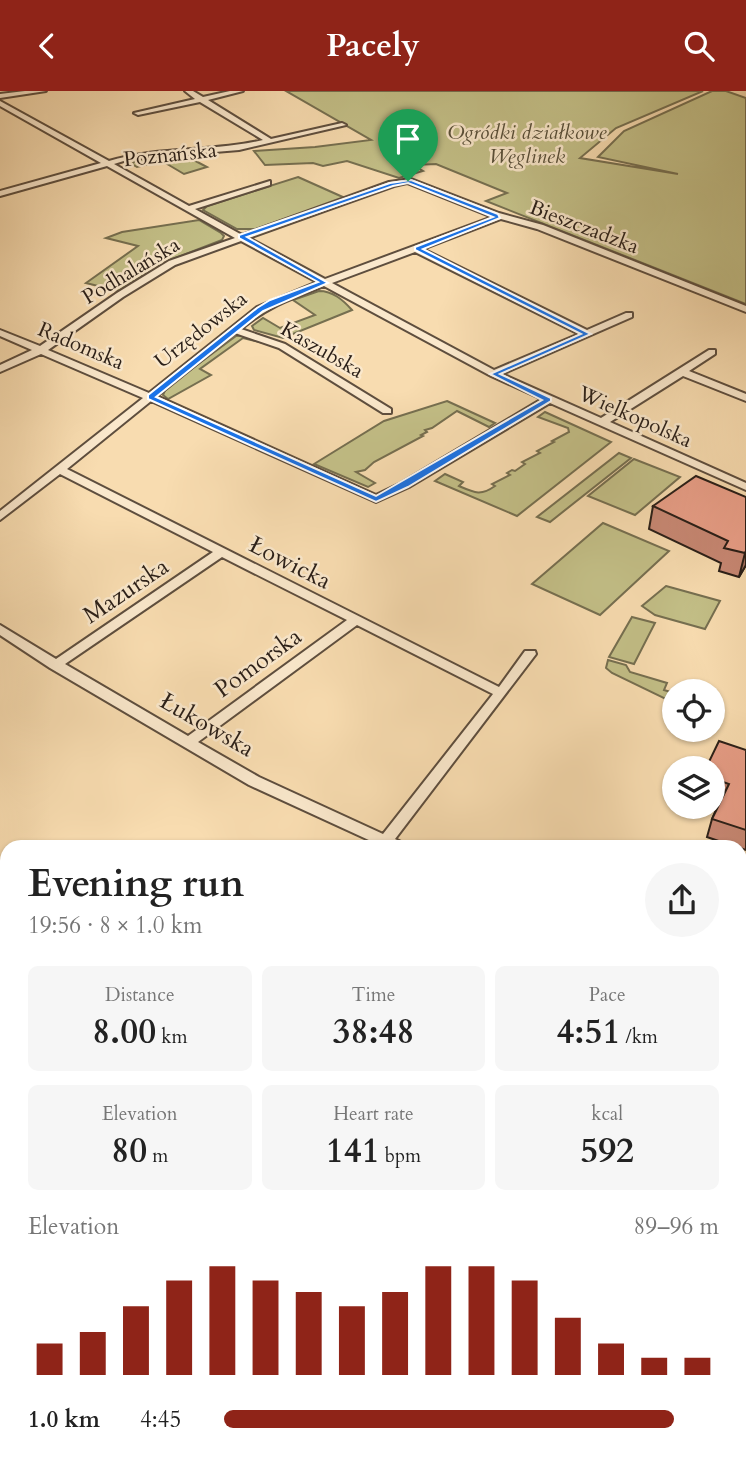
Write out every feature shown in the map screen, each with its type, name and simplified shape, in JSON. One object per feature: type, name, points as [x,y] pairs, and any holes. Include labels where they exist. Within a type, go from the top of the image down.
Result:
[{"type":"street","points":[[0,96],[43,91]]},
{"type":"street","points":[[188,91],[271,142]]},
{"type":"street","points":[[138,113],[240,91]]},
{"type":"street","name":"Wielkopolska","points":[[0,103],[494,374],[746,487]]},
{"type":"street","name":"Poznańska","points":[[0,194],[130,157],[239,148],[342,125]]},
{"type":"street","name":"Bieszczadzka","points":[[408,181],[496,215],[540,227],[746,309]]},
{"type":"street","name":"Podhalańska","points":[[0,369],[41,350],[181,258],[392,184],[408,181]]},
{"type":"street","points":[[190,208],[267,183]]},
{"type":"street","name":"Urzędowska","points":[[0,517],[273,302],[497,218],[496,215]]},
{"type":"street","points":[[417,249],[587,334]]},
{"type":"street","points":[[494,374],[629,315]]},
{"type":"street","name":"Kaszubska","points":[[235,330],[282,346],[387,411]]},
{"type":"street","name":"Radomska","points":[[0,334],[150,397],[376,499],[405,485],[548,400]]},
{"type":"street","points":[[601,423],[712,352]]},
{"type":"street","points":[[682,372],[746,398]]},
{"type":"street","name":"Łowicka","points":[[60,470],[501,693]]},
{"type":"street","name":"Mazurska","points":[[55,665],[220,553]]},
{"type":"street","name":"Pomorska","points":[[188,743],[354,621]]},
{"type":"street","name":"Łukowska","points":[[0,629],[55,665],[254,781],[383,840]]},
{"type":"street","points":[[395,840],[530,654]]},
{"type":"green space","name":"Ogródki działkowe Węglinek","points":[[286,91],[703,91],[616,128],[580,158],[678,174],[598,157],[624,131],[712,91],[726,91],[746,98],[746,304],[486,201],[507,193],[436,164],[413,165],[423,171],[399,178],[347,161],[323,166],[313,163],[265,165],[254,151],[371,140]]},
{"type":"green space","points":[[186,156],[207,167],[184,174],[162,161],[137,167],[132,164],[136,160]]},
{"type":"green space","points":[[298,177],[345,198],[256,229],[237,229],[203,210],[207,206]]},
{"type":"green space","points":[[199,220],[221,233],[224,236],[222,240],[165,262],[118,291],[86,283],[138,246],[106,238],[122,232]]},
{"type":"green space","points":[[319,291],[337,297],[352,310],[283,338],[254,330],[252,326],[263,318],[280,328],[315,315],[293,300]]},
{"type":"green space","points":[[245,335],[272,345],[243,338],[200,369],[211,375],[168,399],[163,395],[166,388],[236,336]]},
{"type":"green space","points":[[447,401],[495,423],[489,427],[457,411],[425,430],[427,432],[421,435],[423,436],[374,462],[365,470],[356,472],[375,483],[368,487],[314,464],[384,421]]},
{"type":"green space","points":[[545,412],[611,442],[517,516],[435,481],[445,474],[463,482],[459,486],[469,490],[482,492],[495,486],[492,484],[510,475],[507,473],[515,471],[525,464],[522,462],[540,453],[537,451],[569,432],[568,428],[538,417]]},
{"type":"green space","points":[[619,453],[631,458],[550,522],[537,517]]},
{"type":"green space","points":[[634,459],[680,477],[635,515],[588,496]]},
{"type":"green space","points":[[603,523],[669,551],[600,615],[532,584]]},
{"type":"green space","points":[[666,586],[720,601],[705,629],[655,615],[642,606]]},
{"type":"green space","points":[[632,617],[655,623],[634,664],[609,657]]},
{"type":"green space","points":[[608,660],[626,665],[630,672],[662,682],[662,697],[612,673],[606,668]]},
{"type":"building","points":[[696,476],[746,497],[745,553],[724,548],[728,541],[653,506]]},
{"type":"building","points":[[719,742],[746,750],[746,830],[712,819],[725,819],[725,792],[729,784],[725,783],[725,756],[712,756]]},
{"type":"route","points":[[408,181],[496,215],[497,218],[417,249],[587,334],[494,374],[548,400],[405,485],[376,499],[150,397],[260,309],[324,283],[241,237],[392,184],[408,181]]}]
